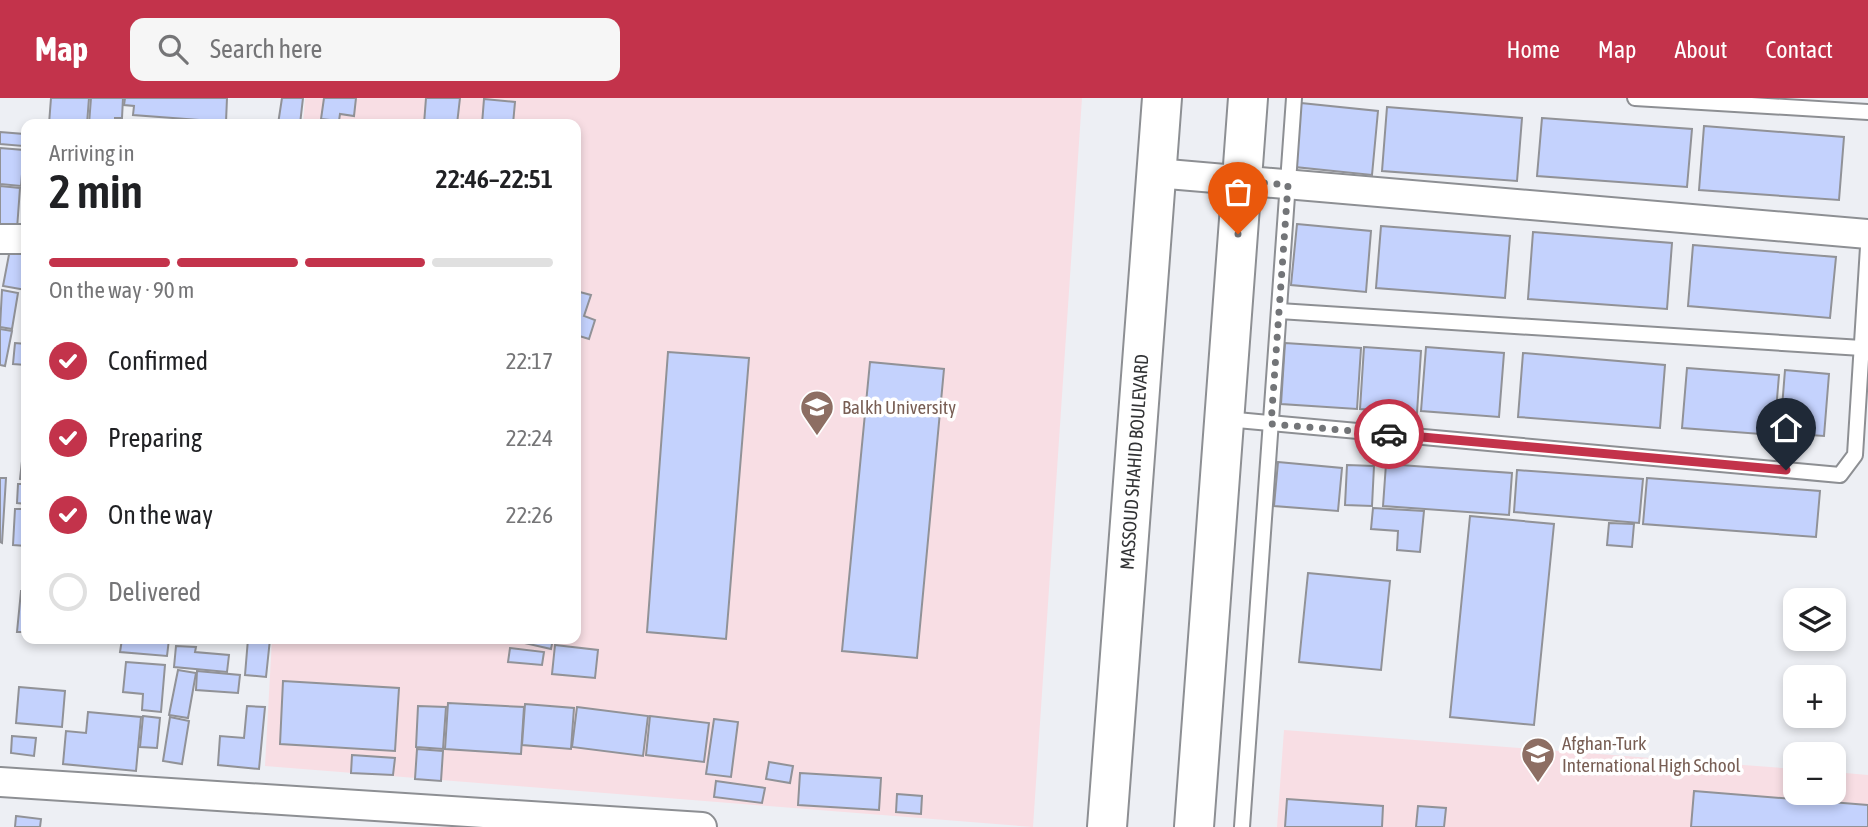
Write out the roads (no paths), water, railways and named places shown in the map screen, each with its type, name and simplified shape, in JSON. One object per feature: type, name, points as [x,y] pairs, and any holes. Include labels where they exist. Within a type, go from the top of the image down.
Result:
[{"type":"main road","name":"MASSOUD SHAHID BOULEVARD","points":[[1107,827],[1162,98]]},
{"type":"main road","points":[[1194,827],[1248,98]]},
{"type":"street","points":[[1156,173],[1868,234]]},
{"type":"street","points":[[0,239],[21,239]]},
{"type":"street","points":[[0,782],[702,827]]},
{"type":"lane","points":[[1242,827],[1294,98]]},
{"type":"lane","points":[[1635,98],[1868,112]]},
{"type":"lane","points":[[1224,419],[1840,475],[1855,455],[1868,247]]},
{"type":"lane","points":[[1279,311],[1862,348]]},
{"type":"place","name":"Balkh University","points":[[817,437]]},
{"type":"place","name":"Afghan-Turk International High School","points":[[1538,784]]}]
